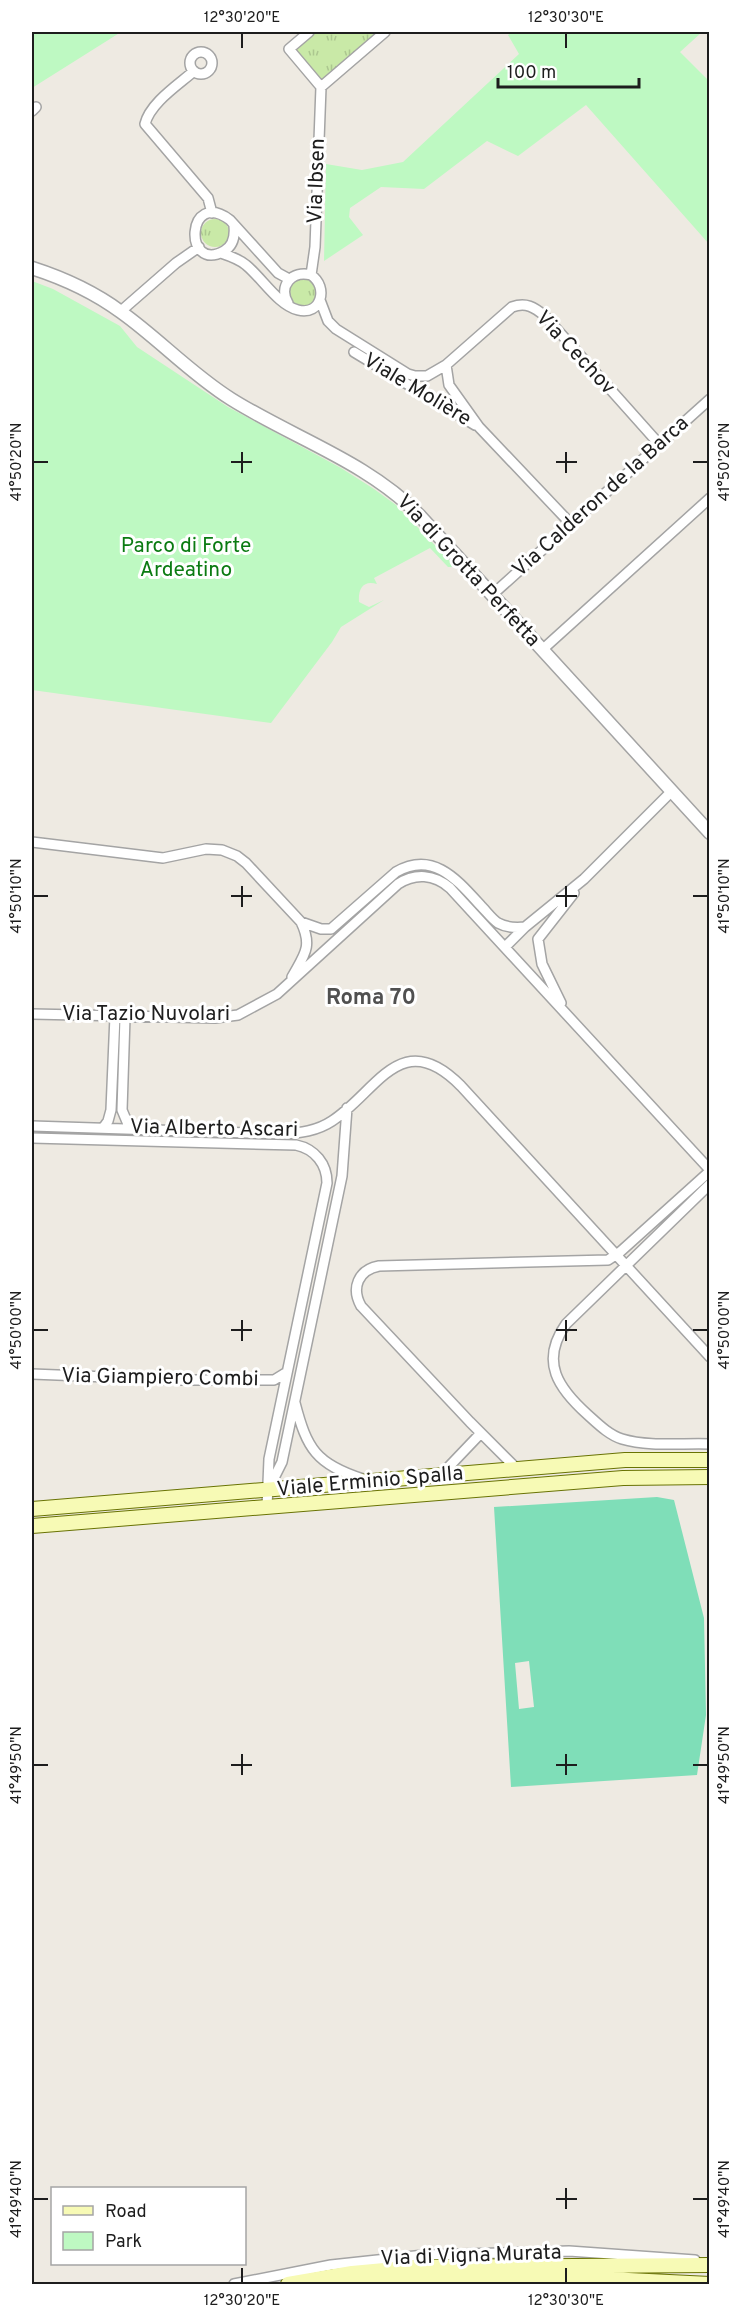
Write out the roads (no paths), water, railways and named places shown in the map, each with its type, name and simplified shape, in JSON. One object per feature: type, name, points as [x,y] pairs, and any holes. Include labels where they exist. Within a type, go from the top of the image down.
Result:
[{"type":"main road","name":"Viale Erminio Spalla","points":[[32,1509],[625,1460],[710,1460]]},
{"type":"main road","name":"Viale Erminio Spalla","points":[[32,1526],[623,1478],[710,1477]]},
{"type":"main road","name":"Via di Vigna Murata","points":[[288,2284],[345,2274],[417,2267],[710,2264]]},
{"type":"main road","name":"Via di Vigna Murata","points":[[348,2284],[440,2276],[567,2277],[710,2284]]},
{"type":"street","points":[[309,32],[289,49],[321,87],[385,32]]},
{"type":"street","points":[[194,71],[156,105],[146,117],[145,124],[208,198],[212,213]]},
{"type":"street","name":"Via Ibsen","points":[[310,275],[315,247],[321,87]]},
{"type":"street","points":[[288,303],[280,300],[247,265],[221,253],[207,253],[199,247],[194,240],[196,224],[200,218],[212,213],[223,215],[278,273],[289,279]]},
{"type":"street","points":[[221,253],[229,248],[234,239],[234,226]]},
{"type":"street","points":[[121,311],[176,263],[199,247]]},
{"type":"street","name":"Via di Grotta Perfetta","points":[[32,268],[85,290],[121,311],[219,391],[261,417],[358,469],[397,494],[420,516],[710,833]]},
{"type":"street","points":[[300,273],[310,275],[316,278],[321,289],[320,300],[313,308],[303,311],[292,308],[284,293],[289,279],[300,273]]},
{"type":"street","name":"Viale Molière","points":[[320,300],[325,316],[331,325],[373,358],[479,427]]},
{"type":"street","name":"Via Cechov","points":[[446,365],[506,311],[515,306],[529,305],[545,316],[660,445]]},
{"type":"street","name":"Viale Molière","points":[[354,352],[415,376],[433,374],[446,365]]},
{"type":"street","points":[[446,365],[449,385],[479,427],[571,524]]},
{"type":"street","name":"Via Calderon de la Barca","points":[[492,595],[710,399]]},
{"type":"street","points":[[542,650],[710,498]]},
{"type":"street","points":[[505,947],[525,927],[584,879],[671,792]]},
{"type":"street","points":[[32,842],[164,858],[206,849],[222,850],[234,854],[246,863],[301,922]]},
{"type":"street","name":"Via Tazio Nuvolari","points":[[32,1014],[231,1017],[267,1001],[288,984],[396,872],[409,867],[424,865],[452,875],[497,922]]},
{"type":"street","name":"Via Tazio Nuvolari","points":[[301,922],[328,930],[348,923],[398,885],[417,876],[434,878],[444,883],[564,1010],[710,1171]]},
{"type":"street","name":"Via Tazio Nuvolari","points":[[564,1010],[542,964],[538,939],[584,879]]},
{"type":"street","points":[[473,913],[508,927],[525,927]]},
{"type":"street","name":"Via Tazio Nuvolari","points":[[288,984],[307,949],[307,934],[301,922]]},
{"type":"street","points":[[103,1128],[111,1110],[115,1016]]},
{"type":"street","points":[[125,1017],[122,1110],[130,1129]]},
{"type":"street","name":"Via Alberto Ascari","points":[[37,1138],[185,1143],[209,1137],[306,1131],[333,1120],[382,1074],[399,1065],[423,1062],[440,1068],[457,1082],[710,1357]]},
{"type":"street","points":[[268,1490],[282,1462],[344,1168],[347,1108]]},
{"type":"street","points":[[37,1138],[42,1125]]},
{"type":"street","name":"Via Alberto Ascari","points":[[32,1126],[130,1129],[302,1146],[318,1157],[325,1169],[327,1177],[321,1212]]},
{"type":"street","points":[[517,1469],[361,1306],[356,1288],[362,1275],[373,1267],[605,1260],[615,1256],[710,1171]]},
{"type":"street","points":[[710,1184],[568,1322],[561,1332],[554,1354],[554,1369],[558,1381],[578,1406],[606,1430],[622,1438],[642,1442],[710,1444]]},
{"type":"street","points":[[267,1507],[269,1459],[321,1212],[334,1215]]},
{"type":"street","points":[[311,1263],[323,1266]]},
{"type":"street","name":"Via Giampiero Combi","points":[[32,1374],[182,1380],[274,1380],[287,1372]]},
{"type":"street","points":[[294,1401],[305,1438],[314,1452],[336,1469],[368,1481]]},
{"type":"street","points":[[440,1476],[481,1433]]},
{"type":"street","points":[[230,1493],[231,1510]]},
{"type":"street","name":"Via di Vigna Murata","points":[[234,2284],[342,2264],[424,2255],[583,2252],[710,2264]]},
{"type":"district","name":"Roma 70","points":[[371,998]]},
{"type":"park label","name":"Parco di Forte Ardeatino","points":[[186,558]]}]
